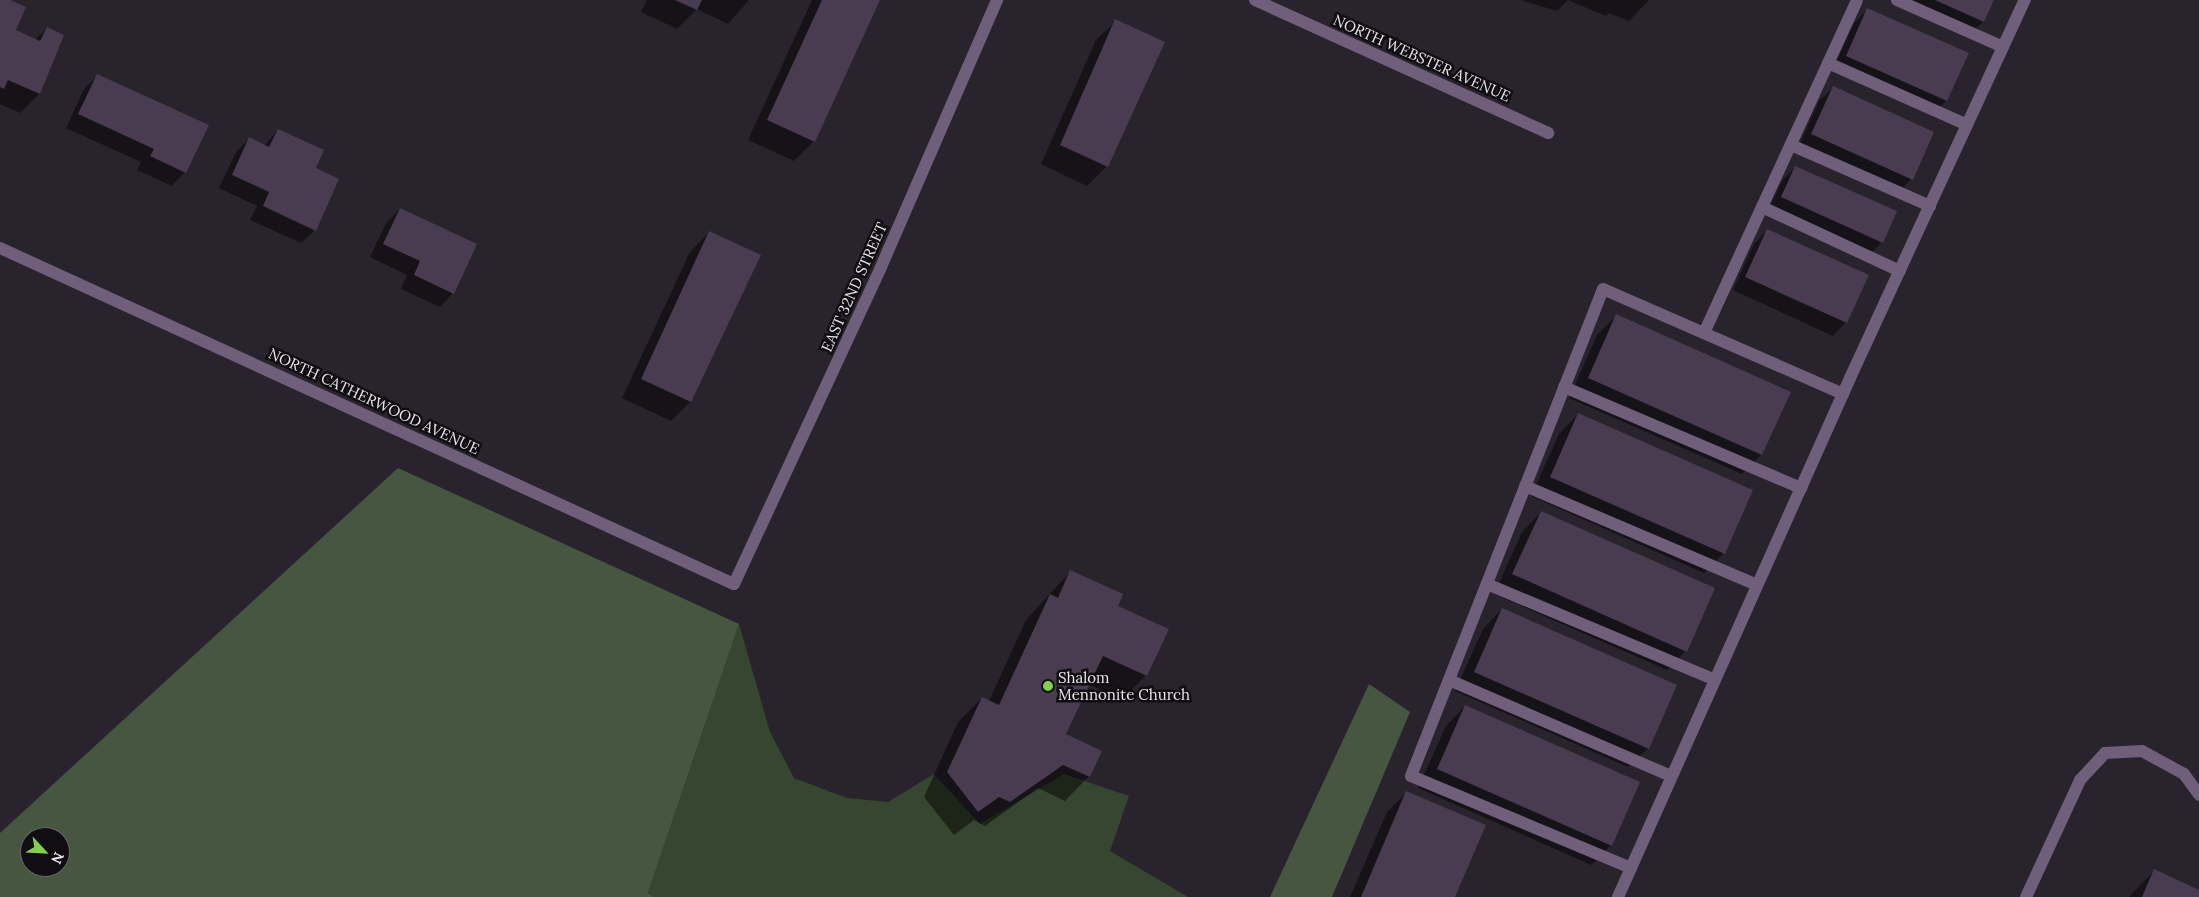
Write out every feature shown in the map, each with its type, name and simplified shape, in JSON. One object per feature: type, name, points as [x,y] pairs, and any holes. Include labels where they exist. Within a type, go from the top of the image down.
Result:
[{"type":"street","name":"EAST 32ND STREET","points":[[734,584],[881,267],[996,0]]},
{"type":"street","name":"NORTH WEBSTER AVENUE","points":[[1255,0],[1548,133]]},
{"type":"street","points":[[1704,334],[1857,0]]},
{"type":"street","points":[[1897,0],[2003,47]]},
{"type":"street","points":[[1618,897],[1843,394],[2025,0]]},
{"type":"street","points":[[1828,63],[1967,125]]},
{"type":"street","points":[[1791,145],[1930,206]]},
{"type":"street","points":[[1762,207],[1900,271]]},
{"type":"street","name":"NORTH CATHERWOOD AVENUE","points":[[0,248],[734,584]]},
{"type":"street","points":[[1630,868],[1411,776],[1603,289],[1843,394]]},
{"type":"street","points":[[1564,387],[1801,488]]},
{"type":"street","points":[[1525,486],[1757,585]]},
{"type":"street","points":[[1487,584],[1715,680]]},
{"type":"street","points":[[1448,680],[1672,776]]},
{"type":"street","points":[[2026,897],[2080,780],[2105,753],[2142,751],[2184,774],[2199,795]]},
{"type":"green space","points":[[398,468],[739,624],[648,893],[654,897],[0,897],[0,833]]},
{"type":"green space","points":[[739,624],[770,732],[794,778],[847,798],[888,802],[934,774],[980,824],[1064,774],[1129,796],[1110,851],[1188,897],[654,897],[648,893]]},
{"type":"green space","points":[[1369,684],[1410,712],[1332,897],[1270,897]]},
{"type":"building","points":[[0,0],[10,0],[26,7],[16,30],[40,41],[47,27],[64,35],[40,94],[8,80],[4,89],[0,87]]},
{"type":"building","points":[[675,0],[702,0],[697,10]]},
{"type":"building","points":[[822,0],[880,0],[815,142],[767,120]]},
{"type":"building","points":[[1935,0],[1994,0],[1984,22]]},
{"type":"building","points":[[1867,8],[1969,53],[1947,101],[1846,56]]},
{"type":"building","points":[[1115,19],[1165,42],[1108,167],[1060,145]]},
{"type":"building","points":[[97,74],[209,125],[186,173],[150,156],[154,149],[78,114]]},
{"type":"building","points":[[1833,86],[1934,132],[1913,180],[1811,134]]},
{"type":"building","points":[[278,129],[324,150],[316,168],[339,179],[316,231],[263,206],[269,192],[232,175],[249,137],[269,147]]},
{"type":"building","points":[[1795,166],[1897,211],[1883,243],[1781,197]]},
{"type":"building","points":[[400,208],[477,244],[454,294],[414,275],[420,261],[383,244]]},
{"type":"building","points":[[1767,229],[1869,275],[1847,323],[1745,277]]},
{"type":"building","points":[[709,231],[761,255],[691,402],[641,379]]},
{"type":"building","points":[[1616,314],[1791,392],[1762,455],[1588,378]]},
{"type":"building","points":[[1578,413],[1753,490],[1725,554],[1550,477]]},
{"type":"building","points":[[1541,511],[1715,588],[1687,652],[1512,574]]},
{"type":"building","name":"Shalom Mennonite Church","points":[[1070,570],[1123,594],[1118,606],[1169,629],[1147,676],[1103,656],[1066,734],[1102,751],[1090,777],[1063,765],[1010,802],[999,797],[978,812],[947,772],[982,697],[999,705],[1050,594],[1058,598]]},
{"type":"building","points":[[1502,608],[1677,685],[1649,749],[1474,672]]},
{"type":"building","points":[[1465,705],[1640,782],[1612,846],[1437,769]]},
{"type":"building","points":[[1406,791],[1486,825],[1455,897],[1361,897]]},
{"type":"building","points":[[2154,869],[2199,890],[2199,897],[2142,897]]},
{"type":"place","name":"Shalom Mennonite Church","points":[[1048,686]]}]
